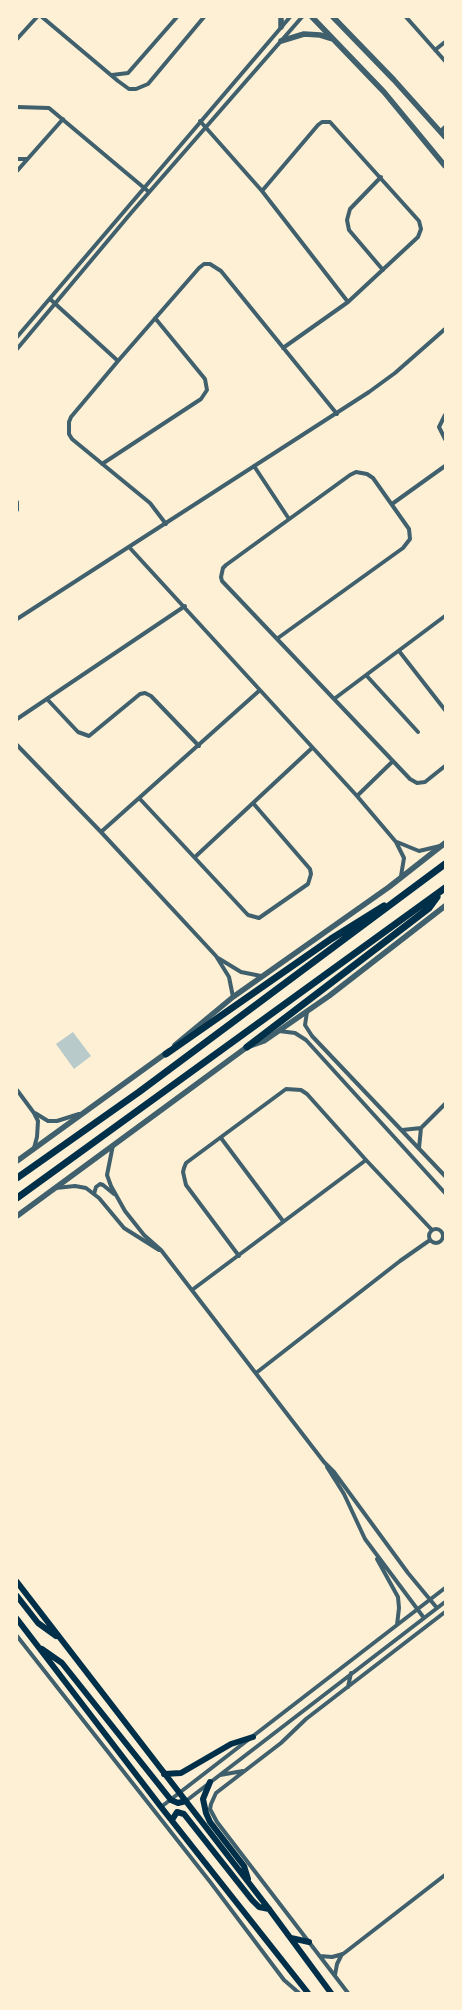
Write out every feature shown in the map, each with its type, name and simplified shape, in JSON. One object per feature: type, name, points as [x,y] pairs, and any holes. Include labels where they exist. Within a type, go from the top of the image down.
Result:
[{"type":"highway","points":[[17,1178],[145,1088],[445,864]]},
{"type":"highway","points":[[247,1047],[429,908],[445,888]]},
{"type":"highway","points":[[17,1198],[445,888]]},
{"type":"highway","points":[[166,1054],[331,939],[375,910],[396,901]]},
{"type":"main road","points":[[17,1582],[269,1909],[331,1993]]},
{"type":"main road","points":[[17,1596],[38,1623],[59,1638]]},
{"type":"main road","points":[[17,1619],[161,1807],[308,1993]]},
{"type":"main road","points":[[39,1647],[62,1663],[171,1800],[178,1803],[186,1801]]},
{"type":"main road","points":[[164,1774],[181,1773],[231,1744],[253,1737]]},
{"type":"main road","points":[[210,1782],[203,1799],[206,1813],[210,1822],[244,1866],[250,1885]]},
{"type":"main road","points":[[172,1820],[177,1812],[184,1814],[252,1900],[259,1907],[269,1909]]},
{"type":"main road","points":[[291,1938],[309,1942]]},
{"type":"street","points":[[17,38],[36,17]]},
{"type":"street","points":[[42,17],[129,89],[142,88],[148,84],[204,17]]},
{"type":"street","points":[[111,75],[128,73],[176,17]]},
{"type":"street","points":[[281,17],[281,27]]},
{"type":"street","points":[[17,337],[290,17]]},
{"type":"street","points":[[17,349],[149,192],[302,17]]},
{"type":"street","points":[[312,17],[384,92],[445,166]]},
{"type":"street","points":[[333,17],[443,129],[445,136]]},
{"type":"street","points":[[406,17],[445,61]]},
{"type":"street","points":[[281,41],[296,35],[312,34],[335,40]]},
{"type":"street","points":[[434,50],[445,42]]},
{"type":"street","points":[[17,107],[49,108],[149,192]]},
{"type":"street","points":[[17,171],[63,119]]},
{"type":"street","points":[[200,121],[262,191],[348,302]]},
{"type":"street","points":[[262,191],[318,125],[326,122],[334,124],[420,221],[421,229],[418,237],[383,270],[348,302],[283,348]]},
{"type":"street","points":[[17,159],[27,159]]},
{"type":"street","points":[[381,177],[350,209],[347,220],[349,230],[383,270]]},
{"type":"street","points":[[166,524],[150,503],[72,438],[69,434],[69,422],[71,417],[118,361],[204,264],[210,264],[221,271],[337,414]]},
{"type":"street","points":[[50,299],[118,361]]},
{"type":"street","points":[[102,464],[201,399],[207,390],[205,380],[155,318]]},
{"type":"street","points":[[17,618],[337,414],[394,373],[445,330]]},
{"type":"street","points":[[445,416],[439,427],[445,439]]},
{"type":"street","points":[[254,466],[289,519]]},
{"type":"street","points":[[392,504],[445,466]]},
{"type":"street","points":[[278,638],[403,548],[410,538],[411,534],[392,504],[373,478],[367,474],[356,472],[226,565],[223,568],[221,577],[222,581],[278,638],[334,700],[410,779],[421,783],[445,766]]},
{"type":"street","points":[[17,502],[17,510]]},
{"type":"street","points":[[129,547],[185,606],[312,748],[358,796],[396,842],[404,858],[401,876]]},
{"type":"street","points":[[17,719],[185,606]]},
{"type":"street","points":[[334,700],[445,616]]},
{"type":"street","points":[[399,650],[445,710]]},
{"type":"street","points":[[366,676],[418,732]]},
{"type":"street","points":[[101,832],[140,799],[260,690]]},
{"type":"street","points":[[47,699],[78,732],[89,736],[140,694],[145,693],[151,696],[198,746]]},
{"type":"street","points":[[17,745],[101,832],[216,956],[229,977],[233,997]]},
{"type":"street","points":[[195,857],[312,748]]},
{"type":"street","points":[[358,796],[393,761]]},
{"type":"street","points":[[140,799],[248,915],[259,918],[264,916],[308,884],[311,874],[310,869],[253,803]]},
{"type":"street","points":[[396,842],[419,851],[443,844]]},
{"type":"street","points":[[17,1161],[166,1054],[233,997],[443,844]]},
{"type":"street","points":[[17,1216],[247,1047],[258,1044],[307,1011],[445,906]]},
{"type":"street","points":[[216,956],[241,972],[261,976]]},
{"type":"street","points":[[307,1011],[305,1024],[312,1036],[445,1176]]},
{"type":"street","points":[[279,1031],[295,1033],[306,1040],[445,1193]]},
{"type":"street","points":[[239,1256],[186,1185],[183,1172],[186,1163],[221,1138],[279,1092],[293,1088],[301,1090],[307,1094],[366,1160],[432,1230]]},
{"type":"street","points":[[17,1090],[38,1121],[38,1131],[34,1149]]},
{"type":"street","points":[[402,1130],[421,1128],[445,1104]]},
{"type":"street","points":[[34,1113],[48,1120],[57,1121],[83,1113]]},
{"type":"street","points":[[419,1148],[421,1128]]},
{"type":"street","points":[[221,1138],[283,1222]]},
{"type":"street","points":[[114,1145],[107,1172],[116,1195],[136,1227],[161,1250],[324,1462],[347,1500],[361,1533],[424,1618]]},
{"type":"street","points":[[192,1290],[366,1160]]},
{"type":"street","points":[[94,1194],[96,1187],[100,1184],[116,1195]]},
{"type":"street","points":[[54,1188],[84,1187],[94,1194],[124,1228],[154,1247],[166,1257]]},
{"type":"street","points":[[430,1240],[437,1242],[442,1238],[443,1230],[432,1230]]},
{"type":"street","points":[[430,1240],[429,1234],[432,1230]]},
{"type":"street","points":[[256,1373],[400,1261],[430,1240]]},
{"type":"street","points":[[324,1462],[337,1475],[408,1573],[437,1608]]},
{"type":"street","points":[[375,1553],[381,1568],[398,1597],[400,1608],[397,1624]]},
{"type":"street","points":[[161,1807],[445,1588]]},
{"type":"street","points":[[186,1801],[445,1602]]},
{"type":"street","points":[[348,1993],[217,1822],[210,1809],[211,1804],[216,1793],[281,1743],[306,1719],[445,1612]]},
{"type":"street","points":[[17,1636],[211,1883],[284,1980],[299,1993]]},
{"type":"street","points":[[348,1687],[351,1673]]},
{"type":"street","points":[[219,1775],[243,1771]]},
{"type":"street","points":[[335,1975],[337,1964],[343,1954],[445,1875]]},
{"type":"street","points":[[320,1956],[332,1957],[343,1954]]},
{"type":"shaded area","points":[[73,1032],[91,1056],[74,1069],[56,1044]]}]
